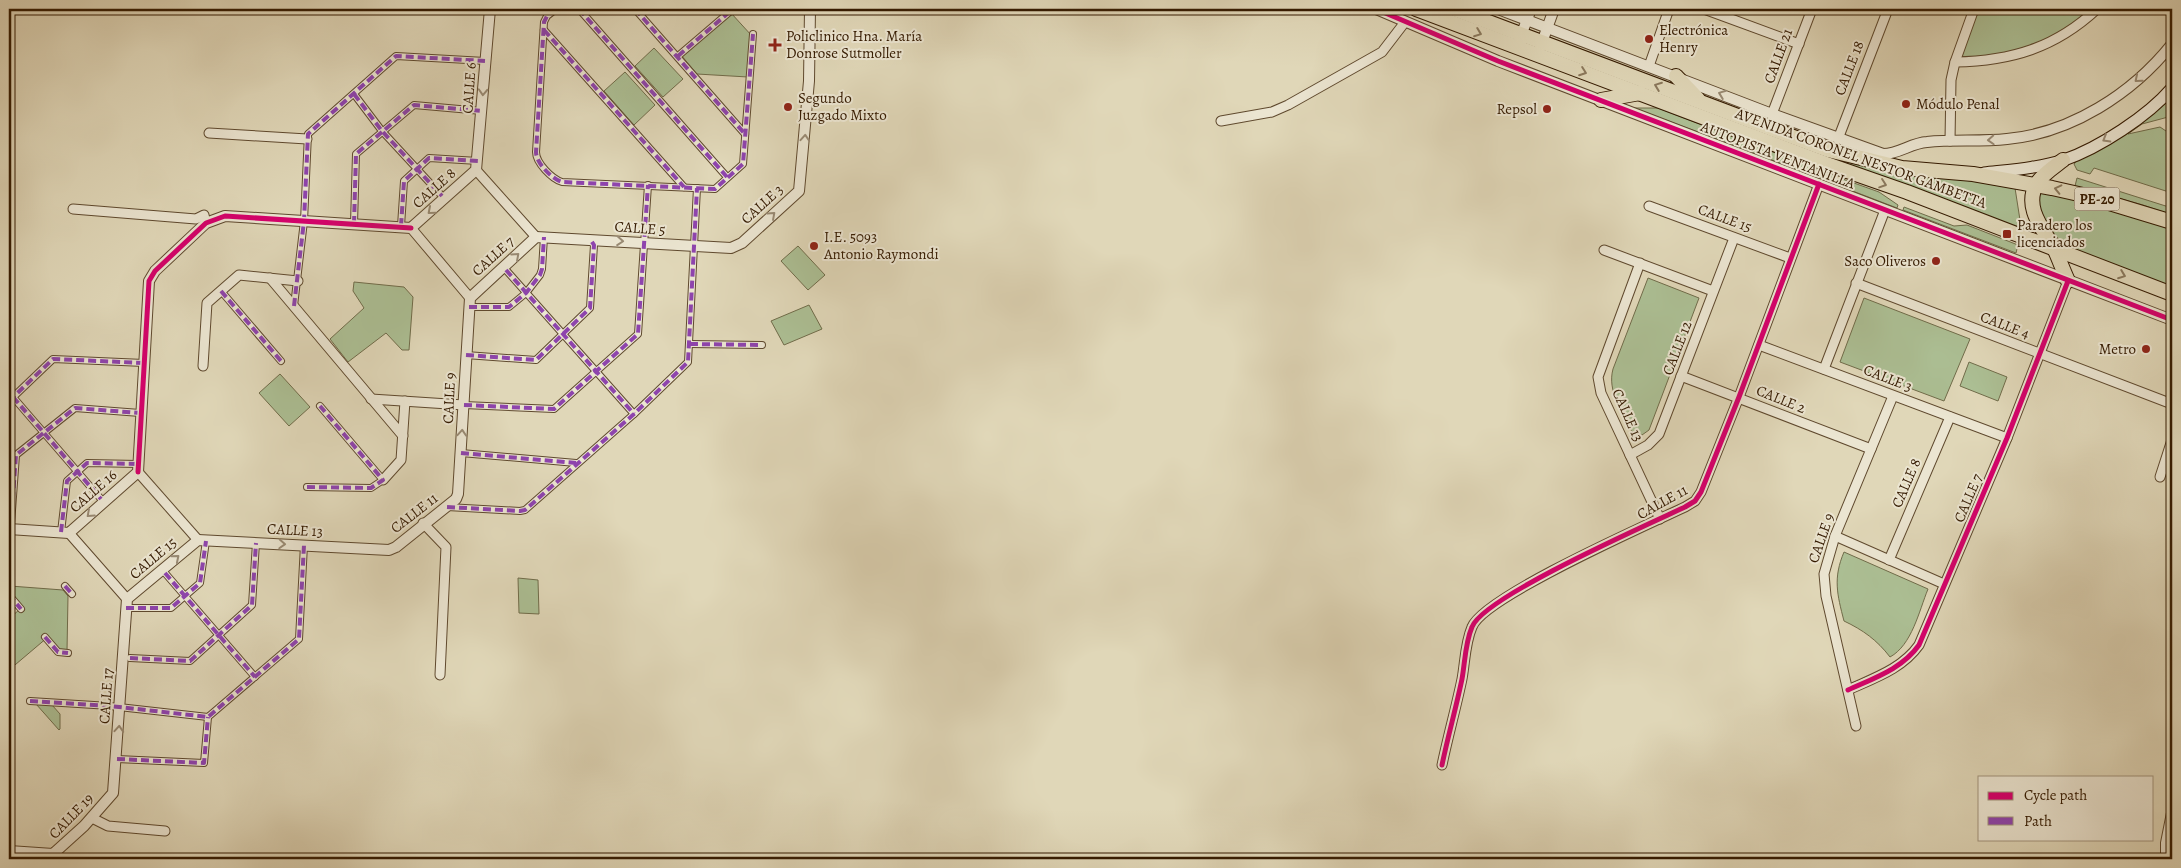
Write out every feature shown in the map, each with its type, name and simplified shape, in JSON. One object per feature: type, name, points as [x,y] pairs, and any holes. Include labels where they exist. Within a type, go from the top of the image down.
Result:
[{"type":"highway","name":"PE-20","points":[[1416,9],[1519,41]]},
{"type":"highway","name":"PE-20","points":[[1454,9],[1539,49]]},
{"type":"highway","name":"AVENIDA CORONEL NESTOR GAMBETTA","points":[[1539,49],[1641,93],[2172,294]]},
{"type":"highway","name":"AVENIDA CORONEL NESTOR GAMBETTA","points":[[1539,49],[1702,103],[1851,157],[1902,168],[1973,174],[2036,185],[2082,195],[2172,222]]},
{"type":"highway","points":[[1676,76],[1702,103]]},
{"type":"highway","points":[[1601,100],[1641,93]]},
{"type":"highway","points":[[2063,160],[2036,185],[2032,201],[2037,221],[2054,248],[2068,281]]},
{"type":"main road","points":[[1973,174],[2007,171],[2063,160],[2110,136],[2152,107],[2172,88]]},
{"type":"street","name":"CALLE 6","points":[[477,165],[490,9]]},
{"type":"street","points":[[556,9],[545,19],[536,152],[537,159],[559,181],[648,184],[714,189],[743,163],[753,34]]},
{"type":"street","points":[[579,9],[727,177]]},
{"type":"street","points":[[635,9],[745,134]]},
{"type":"street","points":[[678,56],[733,9]]},
{"type":"street","name":"AUTOPISTA VENTANILLA","points":[[1376,9],[1601,100],[2172,320]]},
{"type":"street","points":[[1498,9],[1772,114],[1883,154],[1895,153],[1918,143],[2007,139],[2030,136],[2057,128],[2109,102],[2146,72],[2172,44]]},
{"type":"street","points":[[1519,41],[1531,9]]},
{"type":"street","points":[[1539,49],[1554,9]]},
{"type":"street","points":[[1649,66],[1669,9]]},
{"type":"street","points":[[1704,9],[1799,44]]},
{"type":"street","name":"CALLE 21","points":[[1772,114],[1812,9]]},
{"type":"street","name":"CALLE 18","points":[[1838,138],[1888,9]]},
{"type":"street","points":[[1950,141],[1951,80],[1954,62],[1974,9]]},
{"type":"street","points":[[1954,62],[1998,59],[2037,49],[2072,30],[2097,9]]},
{"type":"street","name":"CALLE 3","points":[[742,243],[800,191],[809,81],[809,11]]},
{"type":"street","points":[[1221,121],[1272,112],[1288,105],[1382,52],[1405,22]]},
{"type":"street","points":[[544,30],[684,187]]},
{"type":"street","points":[[209,133],[307,137],[396,56],[485,61]]},
{"type":"street","points":[[354,94],[382,131],[442,196]]},
{"type":"street","points":[[354,224],[356,155],[382,131],[414,105],[482,111]]},
{"type":"street","points":[[294,306],[304,221],[307,137]]},
{"type":"street","points":[[73,209],[196,219],[225,216],[411,228],[470,302],[509,307],[526,293],[541,272],[540,237],[477,165],[432,157],[404,183],[400,226]]},
{"type":"street","name":"CALLE 8","points":[[411,228],[477,165]]},
{"type":"street","points":[[371,399],[553,410],[639,333],[648,184]]},
{"type":"street","name":"CALLE 11","points":[[1442,765],[1472,627],[1478,617],[1488,608],[1562,567],[1685,507],[1694,501],[1701,492],[1739,398],[1819,184]]},
{"type":"street","points":[[447,507],[523,511],[634,414],[688,362],[697,188]]},
{"type":"street","name":"CALLE 15","points":[[1649,206],[1790,258]]},
{"type":"street","points":[[1824,369],[1885,210]]},
{"type":"street","points":[[138,468],[149,281],[155,271],[205,219]]},
{"type":"street","name":"CALLE 5","points":[[540,237],[695,247],[731,248],[742,243]]},
{"type":"street","name":"CALLE 7","points":[[470,302],[540,237]]},
{"type":"street","name":"CALLE 12","points":[[1630,455],[1648,445],[1659,434],[1734,238]]},
{"type":"street","points":[[466,355],[536,360],[563,335],[590,308],[594,245],[590,239]]},
{"type":"street","points":[[1604,250],[1713,291]]},
{"type":"street","name":"CALLE 13","points":[[1640,264],[1598,377],[1601,393],[1660,519]]},
{"type":"street","points":[[506,270],[634,414]]},
{"type":"street","points":[[203,366],[207,303],[239,275],[298,282]]},
{"type":"street","points":[[270,278],[403,436]]},
{"type":"street","name":"CALLE 7","points":[[1848,690],[1896,668],[1913,654],[1919,645],[2007,438],[2068,281]]},
{"type":"street","name":"CALLE 4","points":[[1856,283],[2172,404]]},
{"type":"street","points":[[221,291],[281,361]]},
{"type":"street","name":"CALLE 9","points":[[456,499],[470,302]]},
{"type":"street","points":[[690,344],[762,345]]},
{"type":"street","name":"CALLE 3","points":[[1759,345],[2007,438]]},
{"type":"street","points":[[101,499],[43,432],[11,399],[53,359],[144,363]]},
{"type":"street","name":"CALLE 2","points":[[1681,376],[1871,449]]},
{"type":"street","name":"CALLE 9","points":[[1856,726],[1824,584],[1825,569],[1835,536],[1893,396]]},
{"type":"street","points":[[307,487],[371,488],[383,480],[401,460],[406,401]]},
{"type":"street","points":[[320,406],[383,480]]},
{"type":"street","points":[[65,533],[67,481],[88,463],[138,468],[202,540],[200,583],[171,608],[127,603],[65,533],[10,527],[16,455],[76,408],[140,414]]},
{"type":"street","name":"CALLE 8","points":[[1889,560],[1950,417]]},
{"type":"street","points":[[2160,477],[2172,440]]},
{"type":"street","points":[[460,453],[576,463]]},
{"type":"street","name":"CALLE 16","points":[[65,533],[138,468]]},
{"type":"street","name":"CALLE 11","points":[[390,550],[456,499]]},
{"type":"street","points":[[423,524],[446,547],[440,675]]},
{"type":"street","points":[[1835,536],[1944,584]]},
{"type":"street","name":"CALLE 15","points":[[127,603],[202,540]]},
{"type":"street","name":"CALLE 13","points":[[202,540],[390,550]]},
{"type":"street","points":[[130,658],[190,661],[219,636],[252,605],[256,543]]},
{"type":"street","points":[[117,759],[204,763],[208,717],[299,639],[304,545]]},
{"type":"street","points":[[165,573],[255,677]]},
{"type":"street","points":[[66,586],[72,594]]},
{"type":"street","points":[[9,595],[20,609]]},
{"type":"street","name":"CALLE 17","points":[[112,794],[117,759],[127,603]]},
{"type":"street","points":[[45,637],[58,652],[68,653]]},
{"type":"street","points":[[30,701],[120,707],[208,717]]},
{"type":"street","name":"CALLE 19","points":[[9,851],[50,855],[57,852],[92,818],[112,794]]},
{"type":"street","points":[[2166,859],[2166,843],[2172,813]]},
{"type":"street","points":[[92,818],[108,826],[165,831]]},
{"type":"green space","points":[[1978,9],[2090,9],[2062,31],[2030,46],[1996,54],[1960,57]]},
{"type":"green space","points":[[731,13],[752,36],[748,77],[697,74],[681,55]]},
{"type":"green space","points":[[654,48],[683,79],[663,97],[635,66]]},
{"type":"green space","points":[[625,72],[655,105],[634,125],[604,91]]},
{"type":"green space","points":[[2172,94],[2172,116],[2142,124],[2128,134],[2160,127],[2169,133],[2168,158],[2172,172],[2172,193],[2094,168],[2090,174],[2077,170],[2074,164],[2081,156]]},
{"type":"green space","points":[[1634,108],[1658,108],[1836,176],[1833,183]]},
{"type":"green space","points":[[1847,162],[2015,188],[2020,220],[2026,232],[1846,166]]},
{"type":"green space","points":[[1840,178],[1879,192],[1898,205],[1897,208],[1837,185]]},
{"type":"green space","points":[[2077,178],[2172,208],[2172,215],[2075,186]]},
{"type":"green space","points":[[2042,192],[2082,200],[2172,228],[2172,287],[2066,247],[2045,224],[2039,211],[2038,197]]},
{"type":"green space","points":[[1904,207],[1954,226],[1967,225],[2018,245],[2016,253],[1903,210]]},
{"type":"green space","points":[[798,246],[825,275],[808,290],[781,261]]},
{"type":"green space","points":[[1648,278],[1699,298],[1649,430],[1642,435],[1634,434],[1616,401],[1612,377],[1613,369]]},
{"type":"green space","points":[[354,282],[404,287],[413,297],[409,350],[402,350],[386,333],[348,362],[330,339],[364,308],[353,291]]},
{"type":"green space","points":[[1864,298],[1970,339],[1944,401],[1840,362]]},
{"type":"green space","points":[[809,305],[822,329],[784,345],[771,321]]},
{"type":"green space","points":[[1969,362],[2007,377],[1998,401],[1960,386]]},
{"type":"green space","points":[[280,374],[310,407],[289,426],[259,393]]},
{"type":"green space","points":[[1844,552],[1928,589],[1909,636],[1898,652],[1890,657],[1869,636],[1844,621],[1837,578]]},
{"type":"green space","points":[[518,578],[538,580],[539,614],[519,613]]},
{"type":"green space","points":[[10,586],[63,590],[68,596],[67,651],[61,651],[48,637],[9,670],[9,619],[21,608],[9,593]]},
{"type":"green space","points":[[36,704],[52,705],[60,714],[59,730]]},
{"type":"marked path","points":[[556,9],[547,16],[544,22],[536,152],[545,170],[562,182],[715,189],[743,164],[753,34]]},
{"type":"marked path","points":[[579,9],[727,177]]},
{"type":"marked path","points":[[635,9],[745,134]]},
{"type":"marked path","points":[[678,56],[733,9]]},
{"type":"marked path","points":[[544,30],[684,187]]},
{"type":"marked path","points":[[294,306],[304,221],[308,134],[396,56],[485,61]]},
{"type":"marked path","points":[[354,94],[382,131],[442,196]]},
{"type":"marked path","points":[[354,224],[356,154],[414,105],[482,111]]},
{"type":"marked path","points":[[401,226],[404,181],[429,158],[478,161]]},
{"type":"marked path","points":[[464,405],[554,409],[638,334],[648,185]]},
{"type":"marked path","points":[[447,507],[525,510],[634,414],[688,362],[697,188]]},
{"type":"marked path","points":[[469,307],[509,307],[526,293],[540,275],[542,269],[544,237]]},
{"type":"marked path","points":[[466,355],[536,360],[590,308],[594,245],[590,239]]},
{"type":"marked path","points":[[506,270],[634,414]]},
{"type":"marked path","points":[[221,291],[281,361]]},
{"type":"marked path","points":[[690,344],[762,345]]},
{"type":"marked path","points":[[9,401],[53,359],[144,363]]},
{"type":"marked path","points":[[13,397],[101,499]]},
{"type":"marked path","points":[[307,487],[371,488],[383,480],[320,406]]},
{"type":"marked path","points":[[11,524],[16,455],[75,408],[140,413]]},
{"type":"marked path","points":[[461,453],[576,463]]},
{"type":"marked path","points":[[61,532],[67,481],[87,463],[138,464]]},
{"type":"marked path","points":[[126,608],[171,608],[200,583],[206,541]]},
{"type":"marked path","points":[[130,658],[190,661],[252,605],[256,543]]},
{"type":"marked path","points":[[30,701],[110,706],[208,717],[299,639],[304,545]]},
{"type":"marked path","points":[[165,573],[255,677]]},
{"type":"marked path","points":[[65,586],[72,594]]},
{"type":"marked path","points":[[9,595],[21,609]]},
{"type":"marked path","points":[[45,637],[58,652],[68,653]]},
{"type":"marked path","points":[[117,759],[204,763],[208,717]]},
{"type":"cycle path","points":[[1376,9],[1498,61],[2172,320]]},
{"type":"cycle path","points":[[1442,765],[1462,679],[1468,640],[1472,627],[1483,614],[1535,580],[1685,507],[1695,501],[1701,492],[1819,184]]},
{"type":"cycle path","points":[[138,472],[149,281],[155,271],[206,223],[225,216],[411,228]]},
{"type":"cycle path","points":[[1848,690],[1896,667],[1919,645],[2007,438],[2068,281]]},
{"type":"place","name":"Electrónica Henry","points":[[1649,39]]},
{"type":"place","name":"Policlinico Hna. María Donrose Sutmoller","points":[[775,45]]},
{"type":"place","name":"Módulo Penal","points":[[1906,104]]},
{"type":"place","name":"Segundo Juzgado Mixto","points":[[788,107]]},
{"type":"place","name":"Repsol","points":[[1547,109]]},
{"type":"place","name":"Paradero los licenciados","points":[[2007,234]]},
{"type":"place","name":"I.E. 5093 Antonio Raymondi","points":[[814,246]]},
{"type":"place","name":"Saco Oliveros","points":[[1936,261]]},
{"type":"place","name":"Metro","points":[[2146,349]]}]
